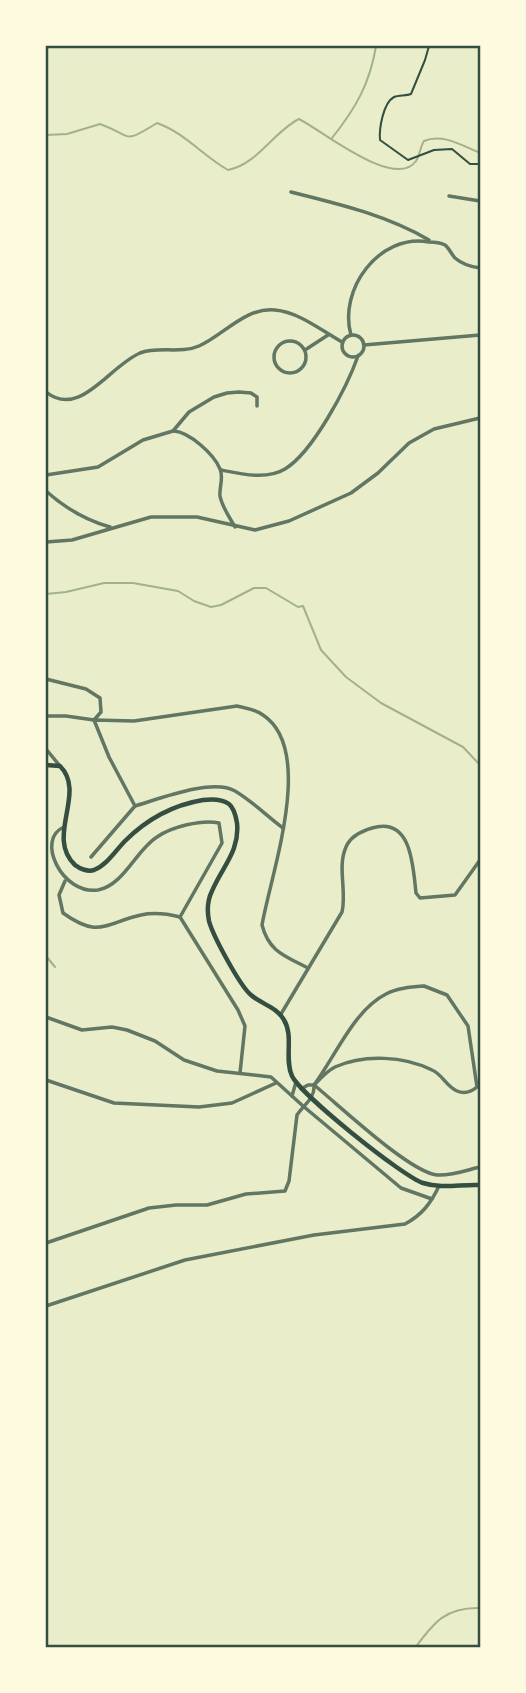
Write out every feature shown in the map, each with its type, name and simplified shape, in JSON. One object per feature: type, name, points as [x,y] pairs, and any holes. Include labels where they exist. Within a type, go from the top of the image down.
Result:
[{"type":"main road","points":[[46,764],[60,766],[68,777],[70,785],[64,842],[69,858],[78,868],[93,871],[153,817],[212,799],[228,804],[236,815],[238,832],[233,853],[211,891],[207,908],[210,925],[243,987],[253,997],[281,1014],[287,1025],[288,1064],[299,1086],[406,1174],[420,1182],[439,1186],[481,1185]]},
{"type":"street","points":[[291,192],[405,226],[434,243]]},
{"type":"street","points":[[449,195],[481,201]]},
{"type":"street","points":[[351,335],[347,320],[351,294],[369,264],[394,245],[425,241],[445,245],[457,260],[481,268]]},
{"type":"street","points":[[46,392],[57,400],[77,400],[142,352],[197,347],[250,314],[274,310],[296,316],[342,342],[345,354],[358,356]]},
{"type":"street","points":[[305,350],[328,335]]},
{"type":"street","points":[[342,342],[351,335]]},
{"type":"street","points":[[351,335],[361,338],[364,345]]},
{"type":"street","points":[[364,345],[481,335]]},
{"type":"street","points":[[284,341],[296,341],[305,350],[305,364],[297,372],[287,373],[275,365],[274,353],[284,341]]},
{"type":"street","points":[[221,470],[249,476],[284,471],[301,456],[321,426],[349,381],[364,345]]},
{"type":"street","points":[[173,431],[189,412],[214,397],[227,393],[251,393],[257,397],[257,406]]},
{"type":"street","points":[[46,542],[72,540],[151,517],[197,517],[255,530],[289,521],[351,493],[378,473],[410,443],[434,429],[481,418]]},
{"type":"street","points":[[46,475],[98,467],[143,440],[181,431],[213,458],[221,470],[220,496],[235,527]]},
{"type":"street","points":[[46,491],[64,508],[112,528]]},
{"type":"street","points":[[46,679],[86,689],[100,698],[101,712],[94,720]]},
{"type":"street","points":[[46,716],[134,721],[237,706],[265,716],[282,738],[289,775],[288,806],[262,925],[267,941],[284,956],[308,968]]},
{"type":"street","points":[[94,720],[109,757],[135,806]]},
{"type":"street","points":[[46,750],[46,764]]},
{"type":"street","points":[[46,750],[60,766]]},
{"type":"street","points":[[90,857],[135,806],[202,788],[221,787],[233,790],[283,828]]},
{"type":"street","points":[[64,827],[57,829],[53,835],[52,849],[65,880],[78,888],[96,890],[110,885],[157,837],[200,821],[219,822],[222,843],[180,916]]},
{"type":"street","points":[[281,1014],[342,912],[345,901],[342,865],[346,845],[361,831],[382,825],[397,831],[408,844],[415,893],[420,898],[455,895],[481,860]]},
{"type":"street","points":[[65,880],[59,895],[63,913],[77,923],[97,929],[141,915],[162,913],[180,916],[238,1010],[245,1026],[240,1073]]},
{"type":"street","points":[[46,1243],[149,1208],[207,1205],[246,1194],[285,1191],[289,1181],[297,1115],[312,1099],[314,1084],[366,1009],[386,994],[414,987],[436,988],[447,995],[468,1026],[477,1079],[477,1087],[472,1091],[460,1092],[446,1084],[435,1071],[389,1058],[359,1060],[335,1067],[314,1084],[299,1086],[292,1096]]},
{"type":"street","points":[[46,1017],[82,1030],[112,1027],[127,1030],[155,1041],[184,1059],[217,1071],[271,1077],[401,1188],[432,1199]]},
{"type":"street","points":[[46,1080],[114,1103],[199,1107],[232,1103],[277,1083]]},
{"type":"street","points":[[314,1084],[421,1171],[443,1175],[481,1167]]},
{"type":"street","points":[[46,1306],[185,1260],[314,1234],[405,1224],[415,1219],[439,1186]]},
{"type":"path","points":[[429,46],[411,94],[394,97],[389,103],[381,123],[380,140],[408,160],[434,150],[452,149],[470,164],[481,164]]},
{"type":"waterway","points":[[332,138],[361,95],[376,46]]},
{"type":"waterway","points":[[46,135],[67,134],[100,124],[123,135],[132,136],[157,123],[167,127],[228,170],[239,167],[257,155],[299,119],[375,164],[392,168],[406,168],[416,161],[424,141],[431,139],[453,141],[480,153]]},
{"type":"waterway","points":[[46,594],[104,583],[133,583],[178,591],[211,607],[221,605],[254,588],[266,588],[298,607],[303,606],[321,650],[346,677],[381,703],[463,747],[480,765]]},
{"type":"waterway","points":[[46,956],[55,967]]},
{"type":"waterway","points":[[415,1648],[428,1631],[450,1613],[480,1608]]}]
